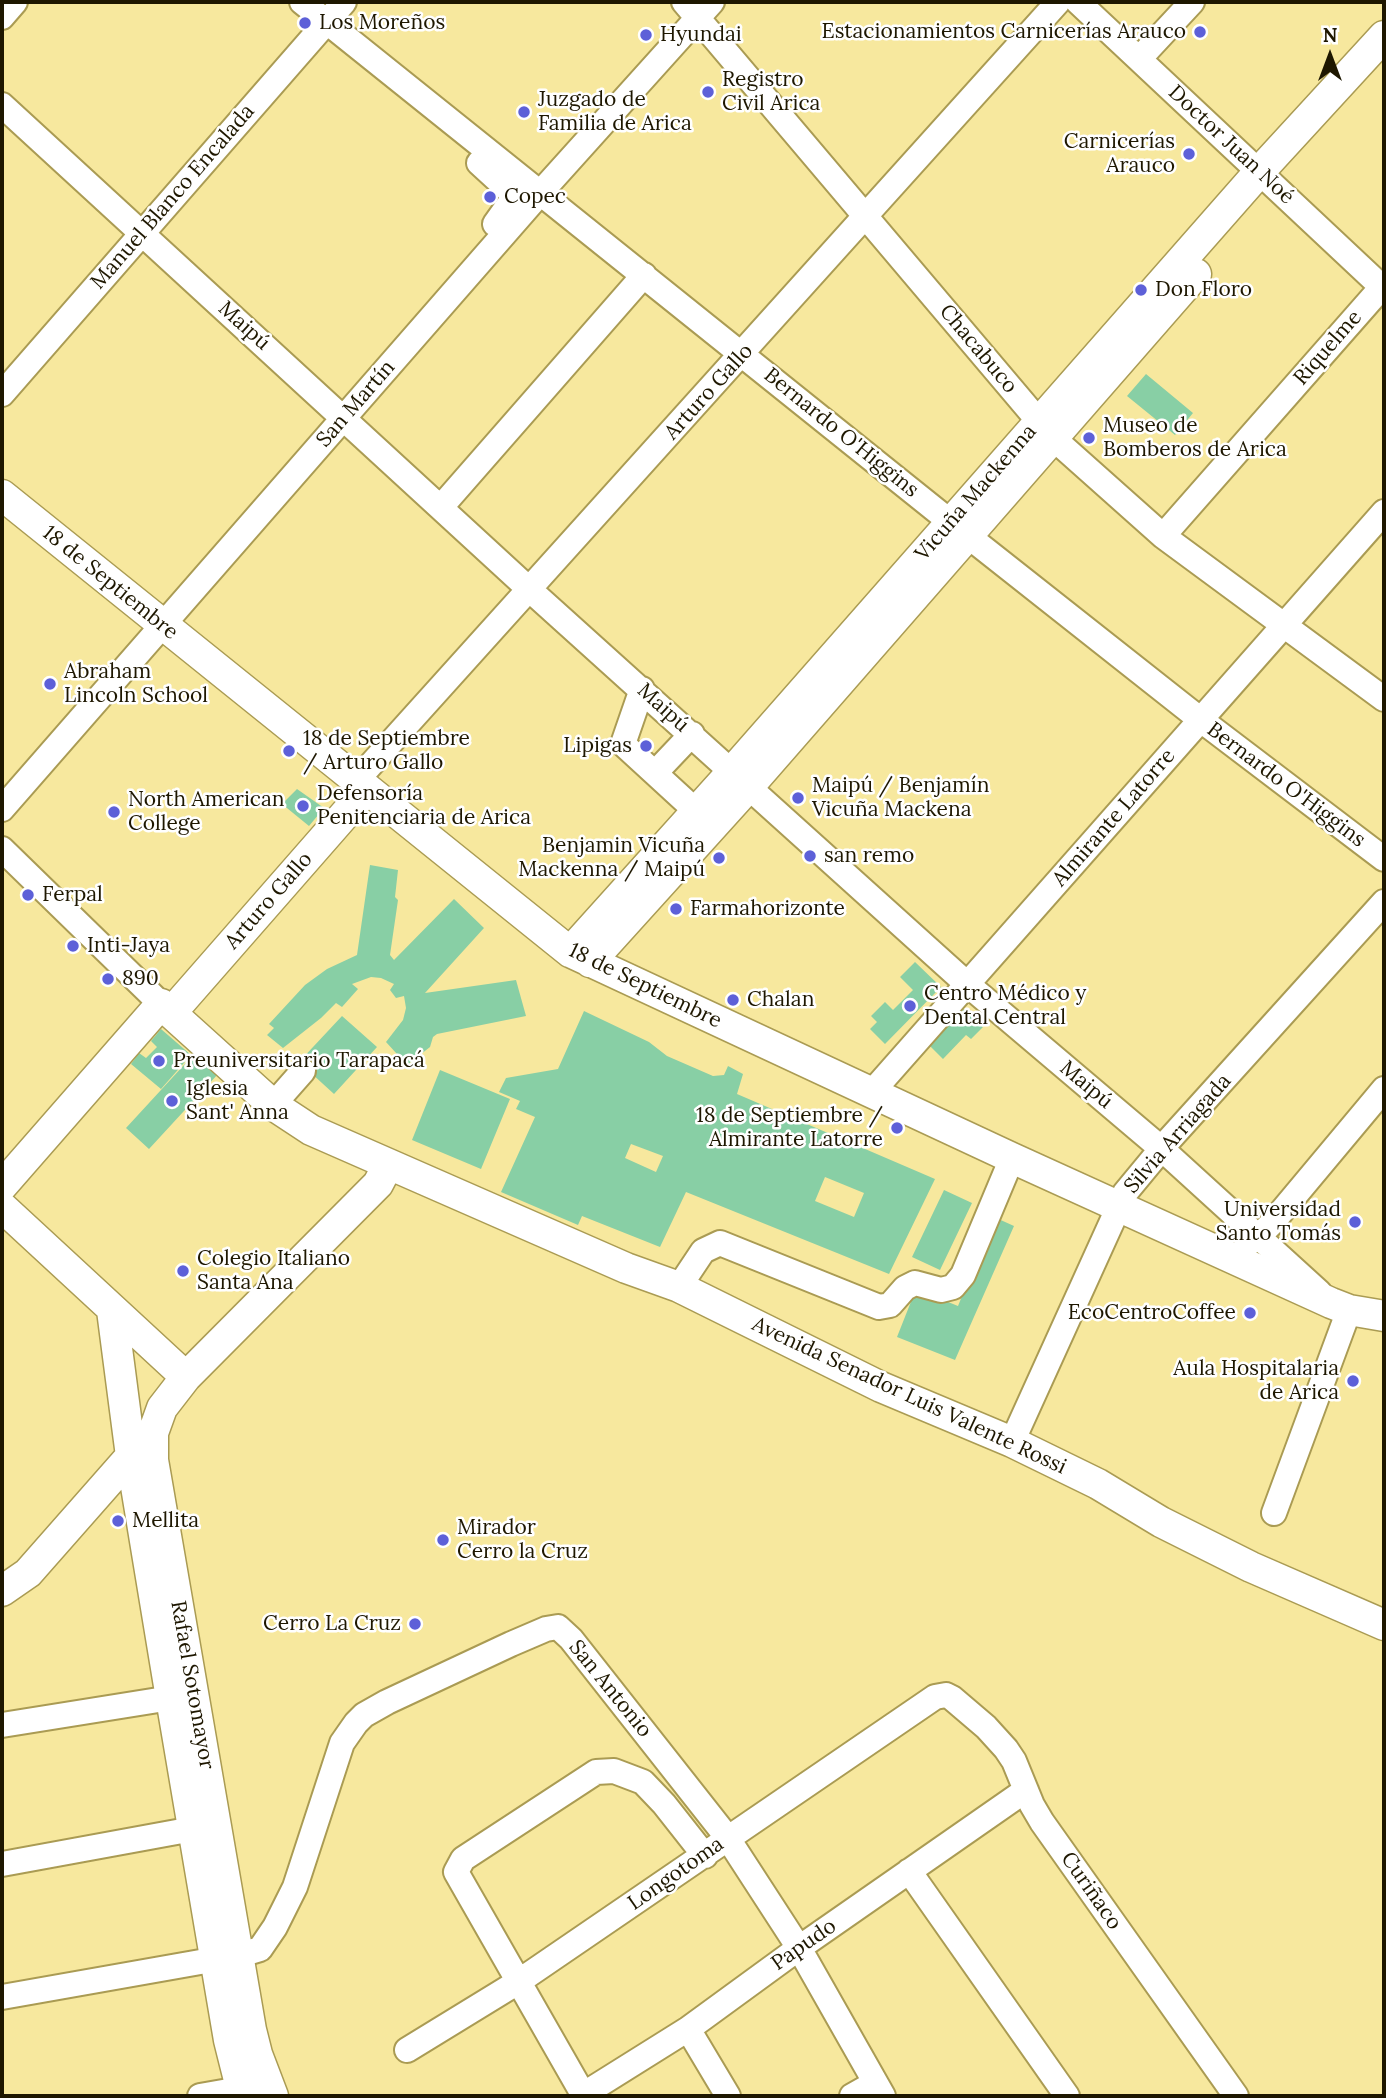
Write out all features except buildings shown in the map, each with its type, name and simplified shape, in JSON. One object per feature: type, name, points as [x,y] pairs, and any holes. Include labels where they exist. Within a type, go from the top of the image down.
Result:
[{"type":"main road","name":"Vicuña Mackenna","points":[[580,957],[741,778],[1267,178],[1384,36]]},
{"type":"main road","name":"Vicuña Mackenna","points":[[1267,178],[1384,62]]},
{"type":"main road","name":"18 de Septiembre","points":[[2,495],[580,957],[1340,1307],[1384,1316]]},
{"type":"main road","name":"Vicuña Mackenna","points":[[580,957],[696,811],[741,778]]},
{"type":"main road","name":"Arturo Gallo","points":[[2,1186],[166,1008],[362,785]]},
{"type":"main road","name":"Avenida Senador Luis Valente Rossi","points":[[166,1008],[273,1105],[311,1130],[626,1268],[679,1287],[881,1387],[1012,1442],[1098,1484],[1161,1522],[1251,1567],[1384,1625]]},
{"type":"main road","points":[[2,1207],[186,1377],[378,1184],[388,1165]]},
{"type":"main road","name":"Rafael Sotomayor","points":[[112,1310],[131,1457],[193,1829],[227,1958],[255,2091]]},
{"type":"main road","name":"Rafael Sotomayor","points":[[186,1377],[169,1397],[157,1420],[152,1447],[227,1958]]},
{"type":"main road","points":[[2,1591],[28,1573],[131,1457],[147,1459],[155,1473]]},
{"type":"street","points":[[2,17],[15,2]]},
{"type":"street","name":"Bernardo O'Higgins","points":[[302,2],[959,529],[1201,720],[1384,859]]},
{"type":"street","name":"Manuel Blanco Encalada","points":[[2,394],[344,2]]},
{"type":"street","name":"Arturo Gallo","points":[[362,785],[530,590],[1058,2]]},
{"type":"street","name":"Doctor Juan Noé","points":[[1078,2],[1383,288]]},
{"type":"street","points":[[1139,58],[1192,2]]},
{"type":"street","name":"Chacabuco","points":[[698,7],[866,217],[1046,430],[1163,536],[1384,699]]},
{"type":"street","name":"San Martín","points":[[2,809],[541,192],[698,7]]},
{"type":"street","name":"Maipú","points":[[2,105],[345,417],[530,590],[967,984],[1163,1150],[1340,1307]]},
{"type":"street","points":[[471,139],[474,159],[515,196],[488,235],[487,254]]},
{"type":"street","points":[[441,507],[644,275]]},
{"type":"street","name":"Riquelme","points":[[1163,536],[1383,288]]},
{"type":"street","name":"Almirante Latorre","points":[[872,1092],[1384,512]]},
{"type":"street","points":[[642,689],[623,744],[696,811]]},
{"type":"street","points":[[655,773],[692,734]]},
{"type":"street","points":[[2,849],[166,1008]]},
{"type":"street","name":"Silvia Arriagada","points":[[1012,1442],[1125,1194],[1168,1141],[1384,902]]},
{"type":"street","points":[[273,1105],[303,1071]]},
{"type":"street","points":[[1208,1248],[1232,1249],[1258,1237],[1384,1089]]},
{"type":"street","points":[[679,1287],[703,1251],[720,1243],[879,1307],[890,1306],[905,1288],[915,1283],[941,1290],[953,1287],[963,1275],[1012,1158]]},
{"type":"street","points":[[1274,1513],[1340,1307]]},
{"type":"street","name":"San Antonio","points":[[227,1958],[254,1953],[265,1945],[303,1866],[342,1743],[356,1723],[364,1715],[387,1702],[547,1629],[558,1627],[571,1639],[727,1837],[799,1948],[879,2089]]},
{"type":"street","name":"Curiñaco","points":[[943,1695],[953,1698],[994,1735],[1014,1761],[1042,1822],[1236,2096]]},
{"type":"street","name":"Longotoma","points":[[407,2050],[518,1982],[705,1856],[727,1837],[935,1697],[943,1695]]},
{"type":"street","points":[[2,1725],[171,1698]]},
{"type":"street","points":[[583,2096],[456,1872],[463,1859],[596,1772],[614,1770],[643,1783],[664,1804],[705,1856]]},
{"type":"street","name":"Papudo","points":[[583,2096],[688,2029],[1026,1790]]},
{"type":"street","points":[[2,1864],[193,1829]]},
{"type":"street","points":[[909,1871],[1067,2096]]},
{"type":"street","points":[[2,1997],[227,1958]]},
{"type":"street","points":[[688,2029],[727,2096]]},
{"type":"street","points":[[852,2096],[879,2089]]},
{"type":"street","points":[[200,2096],[255,2091]]},
{"type":"place","name":"Los Moreños","points":[[305,23]]},
{"type":"place","name":"Estacionamientos Carnicerías Arauco","points":[[1200,32]]},
{"type":"place","name":"Hyundai","points":[[646,35]]},
{"type":"place","name":"Registro Civil Arica","points":[[708,92]]},
{"type":"place","name":"Juzgado de Familia de Arica","points":[[524,112]]},
{"type":"place","name":"Carnicerías Arauco","points":[[1189,154]]},
{"type":"place","name":"Copec","points":[[490,197]]},
{"type":"place","name":"Don Floro","points":[[1141,290]]},
{"type":"place","name":"Museo de Bomberos de Arica","points":[[1089,438]]},
{"type":"place","name":"Abraham Lincoln School","points":[[50,684]]},
{"type":"place","name":"Lipigas","points":[[646,746]]},
{"type":"place","name":"18 de Septiembre / Arturo Gallo","points":[[289,751]]},
{"type":"place","name":"Maipú / Benjamín Vicuña Mackena","points":[[798,798]]},
{"type":"place","name":"Defensoría Penitenciaria de Arica","points":[[303,806]]},
{"type":"place","name":"North American College","points":[[114,812]]},
{"type":"place","name":"san remo","points":[[810,856]]},
{"type":"place","name":"Benjamin Vicuña Mackenna / Maipú","points":[[719,858]]},
{"type":"place","name":"Ferpal","points":[[28,895]]},
{"type":"place","name":"Farmahorizonte","points":[[676,909]]},
{"type":"place","name":"Inti-Jaya","points":[[73,946]]},
{"type":"place","name":"890","points":[[108,979]]},
{"type":"place","name":"Chalan","points":[[733,1000]]},
{"type":"place","name":"Centro Médico y Dental Central","points":[[910,1006]]},
{"type":"place","name":"Preuniversitario Tarapacá","points":[[159,1061]]},
{"type":"place","name":"Iglesia Sant' Anna","points":[[172,1101]]},
{"type":"place","name":"18 de Septiembre / Almirante Latorre","points":[[897,1128]]},
{"type":"place","name":"Universidad Santo Tomás","points":[[1355,1222]]},
{"type":"place","name":"Colegio Italiano Santa Ana","points":[[183,1271]]},
{"type":"place","name":"EcoCentroCoffee","points":[[1250,1313]]},
{"type":"place","name":"Aula Hospitalaria de Arica","points":[[1353,1381]]},
{"type":"place","name":"Mellita","points":[[118,1521]]},
{"type":"place","name":"Mirador Cerro la Cruz","points":[[443,1540]]},
{"type":"place","name":"Cerro La Cruz","points":[[415,1624]]}]
